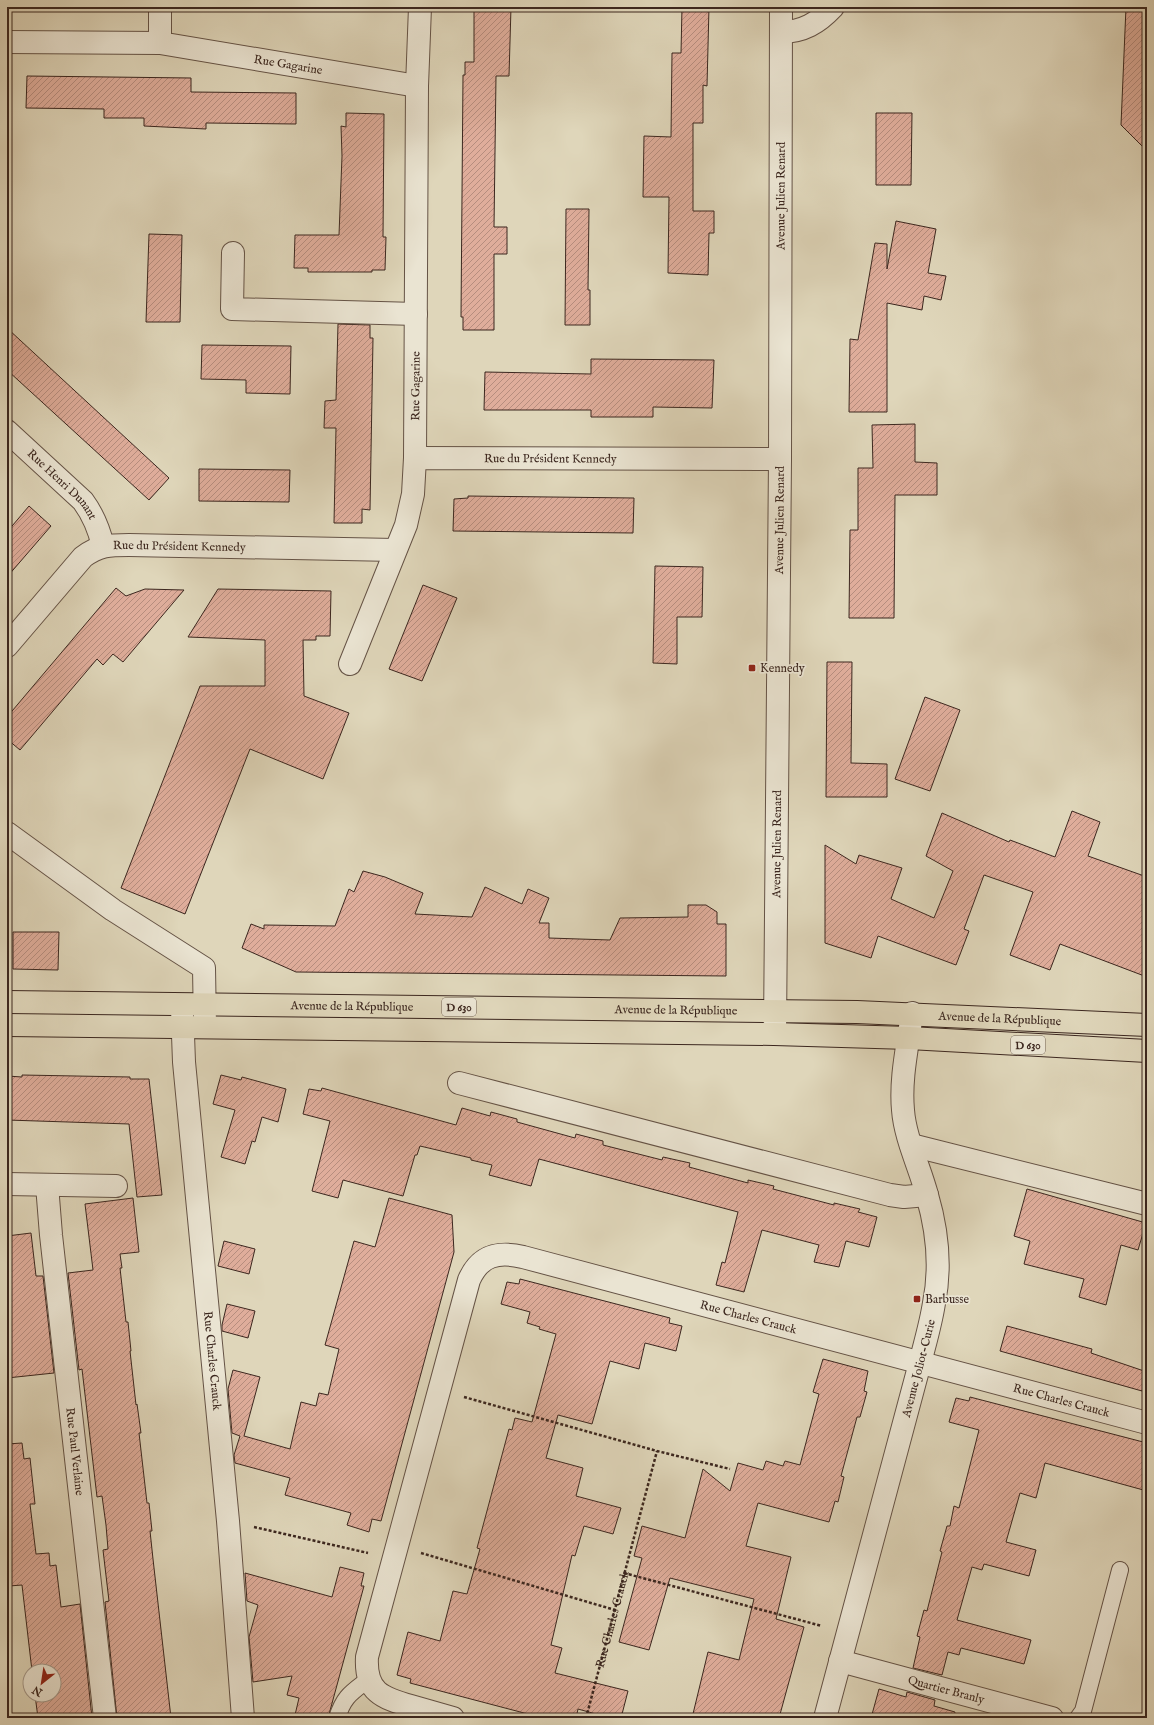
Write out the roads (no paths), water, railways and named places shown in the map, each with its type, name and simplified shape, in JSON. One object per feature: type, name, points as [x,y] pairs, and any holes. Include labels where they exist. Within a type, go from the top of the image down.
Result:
[{"type":"main road","name":"Avenue de la République","points":[[7,1002],[912,1013],[1147,1025]]},
{"type":"main road","name":"Avenue de la République","points":[[7,1025],[774,1034],[909,1038],[1147,1051]]},
{"type":"street","points":[[160,7],[160,43]]},
{"type":"street","name":"Rue Gagarine","points":[[415,458],[417,86],[420,7]]},
{"type":"street","name":"Avenue Julien Renard","points":[[774,1034],[780,459],[781,7]]},
{"type":"street","points":[[781,32],[794,32],[804,29],[827,14],[833,7]]},
{"type":"street","name":"Rue Gagarine","points":[[7,42],[160,43],[417,86]]},
{"type":"street","points":[[233,252],[232,309],[416,314]]},
{"type":"street","name":"Rue Henri Dunant","points":[[7,431],[83,502],[95,520],[103,546]]},
{"type":"street","points":[[350,664],[406,525],[413,494],[415,458]]},
{"type":"street","name":"Rue du Président Kennedy","points":[[415,458],[780,459]]},
{"type":"street","name":"Rue du Président Kennedy","points":[[7,646],[83,558],[93,550],[103,546],[137,545],[395,550]]},
{"type":"street","points":[[7,833],[113,910],[204,968],[205,1027]]},
{"type":"street","name":"Rue Charles Crauck","points":[[182,1004],[182,1027],[228,1521],[243,1718]]},
{"type":"street","name":"Avenue Joliot-Curie","points":[[825,1718],[920,1363],[937,1286],[935,1228],[928,1196],[911,1145],[903,1112],[902,1094],[912,1013]]},
{"type":"street","points":[[459,1084],[890,1195],[904,1197],[928,1196]]},
{"type":"street","points":[[911,1145],[1147,1204]]},
{"type":"street","points":[[7,1184],[116,1186]]},
{"type":"street","name":"Rue Paul Verlaine","points":[[47,1185],[51,1235],[105,1718]]},
{"type":"street","name":"Rue Charles Crauck","points":[[369,1679],[366,1669],[367,1657],[469,1280],[472,1271],[478,1264],[491,1256],[510,1254],[1147,1423]]},
{"type":"street","name":"Quartier Branly","points":[[840,1661],[1052,1718]]},
{"type":"street","points":[[369,1679],[376,1691],[386,1698],[453,1718]]},
{"type":"lane","points":[[1078,1718],[1083,1711],[1120,1570]]},
{"type":"lane","points":[[337,1718],[348,1695],[369,1679]]},
{"type":"place","name":"Kennedy","points":[[752,668]]},
{"type":"place","name":"Barbusse","points":[[917,1299]]}]
